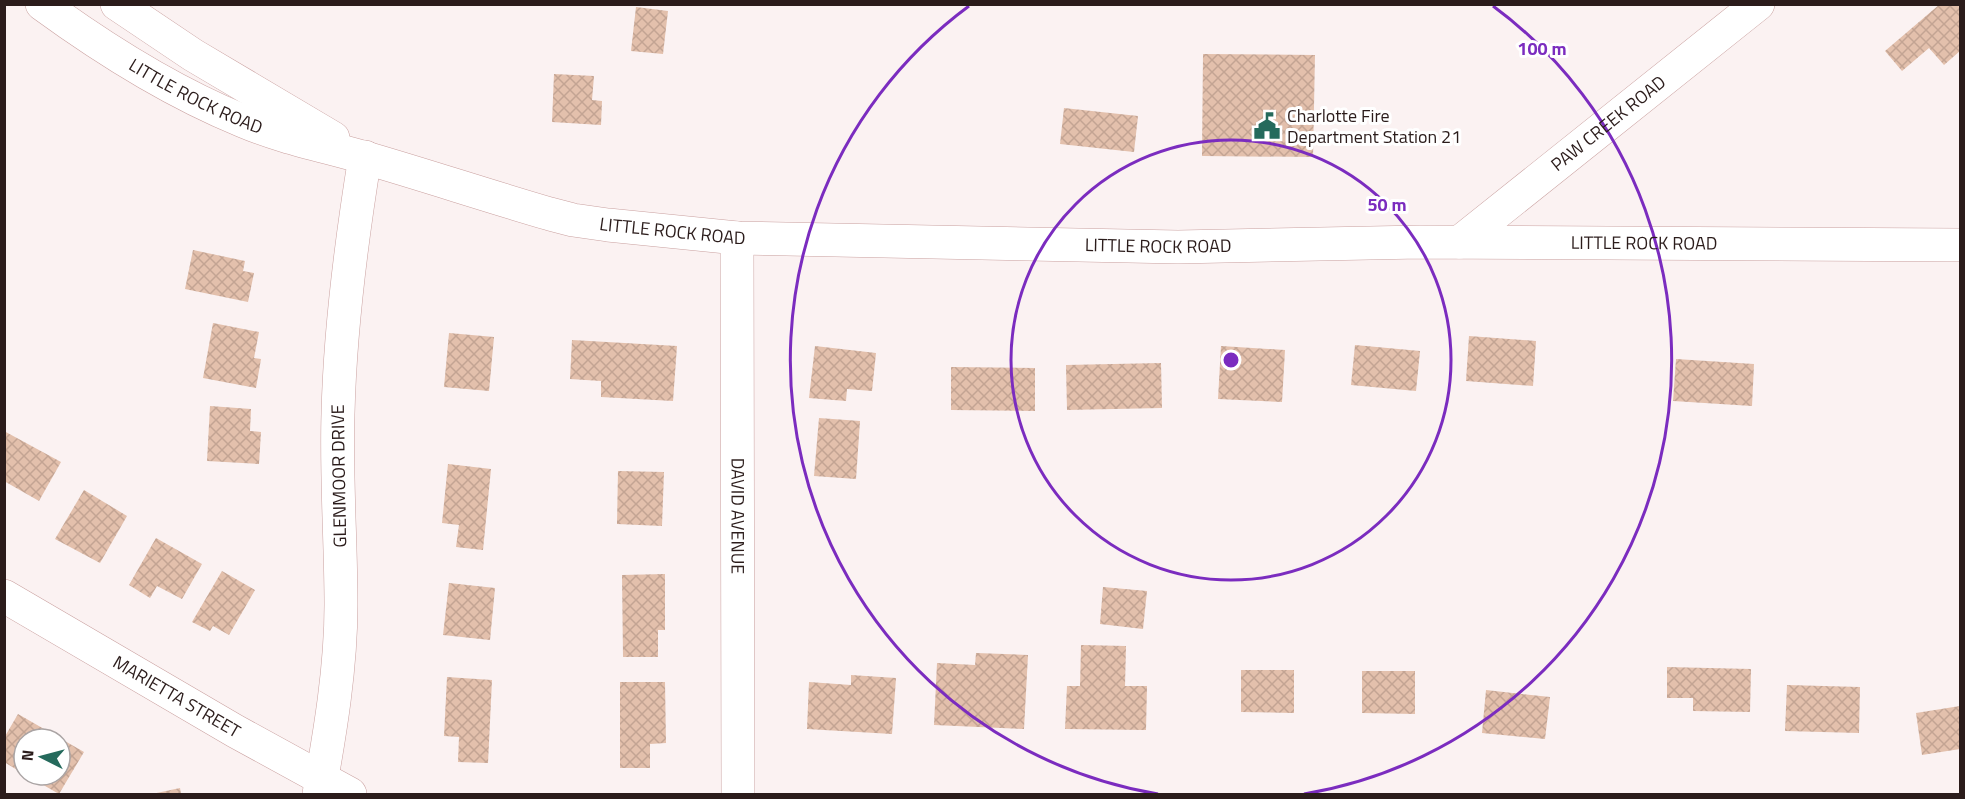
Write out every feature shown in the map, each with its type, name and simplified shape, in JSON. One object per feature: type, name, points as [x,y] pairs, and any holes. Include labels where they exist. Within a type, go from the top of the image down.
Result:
[{"type":"main road","name":"LITTLE ROCK ROAD","points":[[42,4],[114,53],[176,90],[244,122],[301,141],[365,157],[573,220],[681,234],[1185,247],[1460,242],[1960,245]]},
{"type":"main road","name":"LITTLE ROCK ROAD","points":[[117,4],[193,55],[365,157]]},
{"type":"main road","name":"PAW CREEK ROAD","points":[[1460,242],[1758,4]]},
{"type":"main road","name":"GLENMOOR DRIVE","points":[[321,787],[335,694],[342,608],[338,418],[340,341],[350,253],[365,157]]},
{"type":"main road","name":"DAVID AVENUE","points":[[738,237],[738,795]]},
{"type":"main road","name":"MARIETTA STREET","points":[[4,596],[321,787],[350,795]]},
{"type":"building","points":[[1940,4],[1960,4],[1960,51],[1944,65],[1929,48],[1902,71],[1885,51]]},
{"type":"building","points":[[636,7],[668,11],[663,54],[631,51]]},
{"type":"building","points":[[1203,54],[1315,55],[1313,157],[1202,156]]},
{"type":"building","points":[[554,74],[594,76],[592,100],[602,101],[601,125],[552,122]]},
{"type":"building","points":[[1064,108],[1138,116],[1134,152],[1060,144]]},
{"type":"building","points":[[193,250],[245,261],[243,271],[254,273],[248,302],[185,289]]},
{"type":"building","points":[[213,323],[259,332],[254,358],[261,359],[256,388],[203,378]]},
{"type":"building","points":[[449,333],[494,337],[489,391],[444,387]]},
{"type":"building","points":[[1469,336],[1536,341],[1533,386],[1466,381]]},
{"type":"building","points":[[572,340],[677,346],[673,401],[601,397],[601,381],[570,379]]},
{"type":"building","points":[[1355,345],[1420,351],[1416,391],[1351,385]]},
{"type":"building","points":[[815,346],[876,353],[872,391],[847,389],[846,401],[809,398]]},
{"type":"building","points":[[1221,346],[1285,350],[1282,402],[1218,399]]},
{"type":"building","points":[[1676,359],[1754,364],[1752,406],[1673,401]]},
{"type":"building","points":[[1161,363],[1162,408],[1067,410],[1066,365]]},
{"type":"building","points":[[951,367],[1035,368],[1035,411],[951,410]]},
{"type":"building","points":[[210,406],[251,409],[250,431],[261,432],[259,464],[207,461]]},
{"type":"building","points":[[819,418],[860,421],[856,479],[814,476]]},
{"type":"building","points":[[4,431],[61,462],[39,501],[4,481]]},
{"type":"building","points":[[448,464],[491,469],[483,550],[456,547],[459,525],[442,523]]},
{"type":"building","points":[[618,471],[664,472],[662,526],[617,524]]},
{"type":"building","points":[[84,490],[127,516],[100,563],[55,539]]},
{"type":"building","points":[[156,538],[202,564],[182,599],[157,586],[150,598],[129,585]]},
{"type":"building","points":[[222,571],[255,590],[229,635],[213,626],[210,631],[192,622]]},
{"type":"building","points":[[665,574],[665,630],[658,630],[658,657],[623,657],[622,575]]},
{"type":"building","points":[[449,583],[495,588],[490,640],[443,635]]},
{"type":"building","points":[[1103,587],[1147,591],[1143,629],[1100,624]]},
{"type":"building","points":[[1081,645],[1126,646],[1125,686],[1147,686],[1146,730],[1065,729],[1067,686],[1080,686]]},
{"type":"building","points":[[976,653],[1028,655],[1024,729],[934,725],[937,663],[975,665]]},
{"type":"building","points":[[1667,667],[1751,669],[1750,712],[1693,711],[1693,698],[1667,698]]},
{"type":"building","points":[[1241,670],[1294,670],[1294,713],[1241,712]]},
{"type":"building","points":[[1362,671],[1415,671],[1415,714],[1362,713]]},
{"type":"building","points":[[851,675],[896,678],[892,734],[807,729],[809,682],[851,685]]},
{"type":"building","points":[[447,677],[492,680],[488,763],[458,762],[459,737],[444,736]]},
{"type":"building","points":[[620,682],[665,682],[666,743],[650,744],[650,768],[620,768]]},
{"type":"building","points":[[1787,685],[1860,687],[1859,733],[1785,731]]},
{"type":"building","points":[[1486,690],[1550,697],[1545,739],[1482,733]]},
{"type":"building","points":[[1960,706],[1960,749],[1922,755],[1916,713]]},
{"type":"building","points":[[18,714],[41,727],[12,727],[12,767],[4,762],[4,738]]},
{"type":"building","points":[[72,745],[84,752],[72,772]]},
{"type":"building","points":[[47,787],[63,787],[59,794]]},
{"type":"building","points":[[180,788],[181,794],[152,794]]},
{"type":"place","name":"Charlotte Fire Department Station 21","points":[[1267,126]]}]
